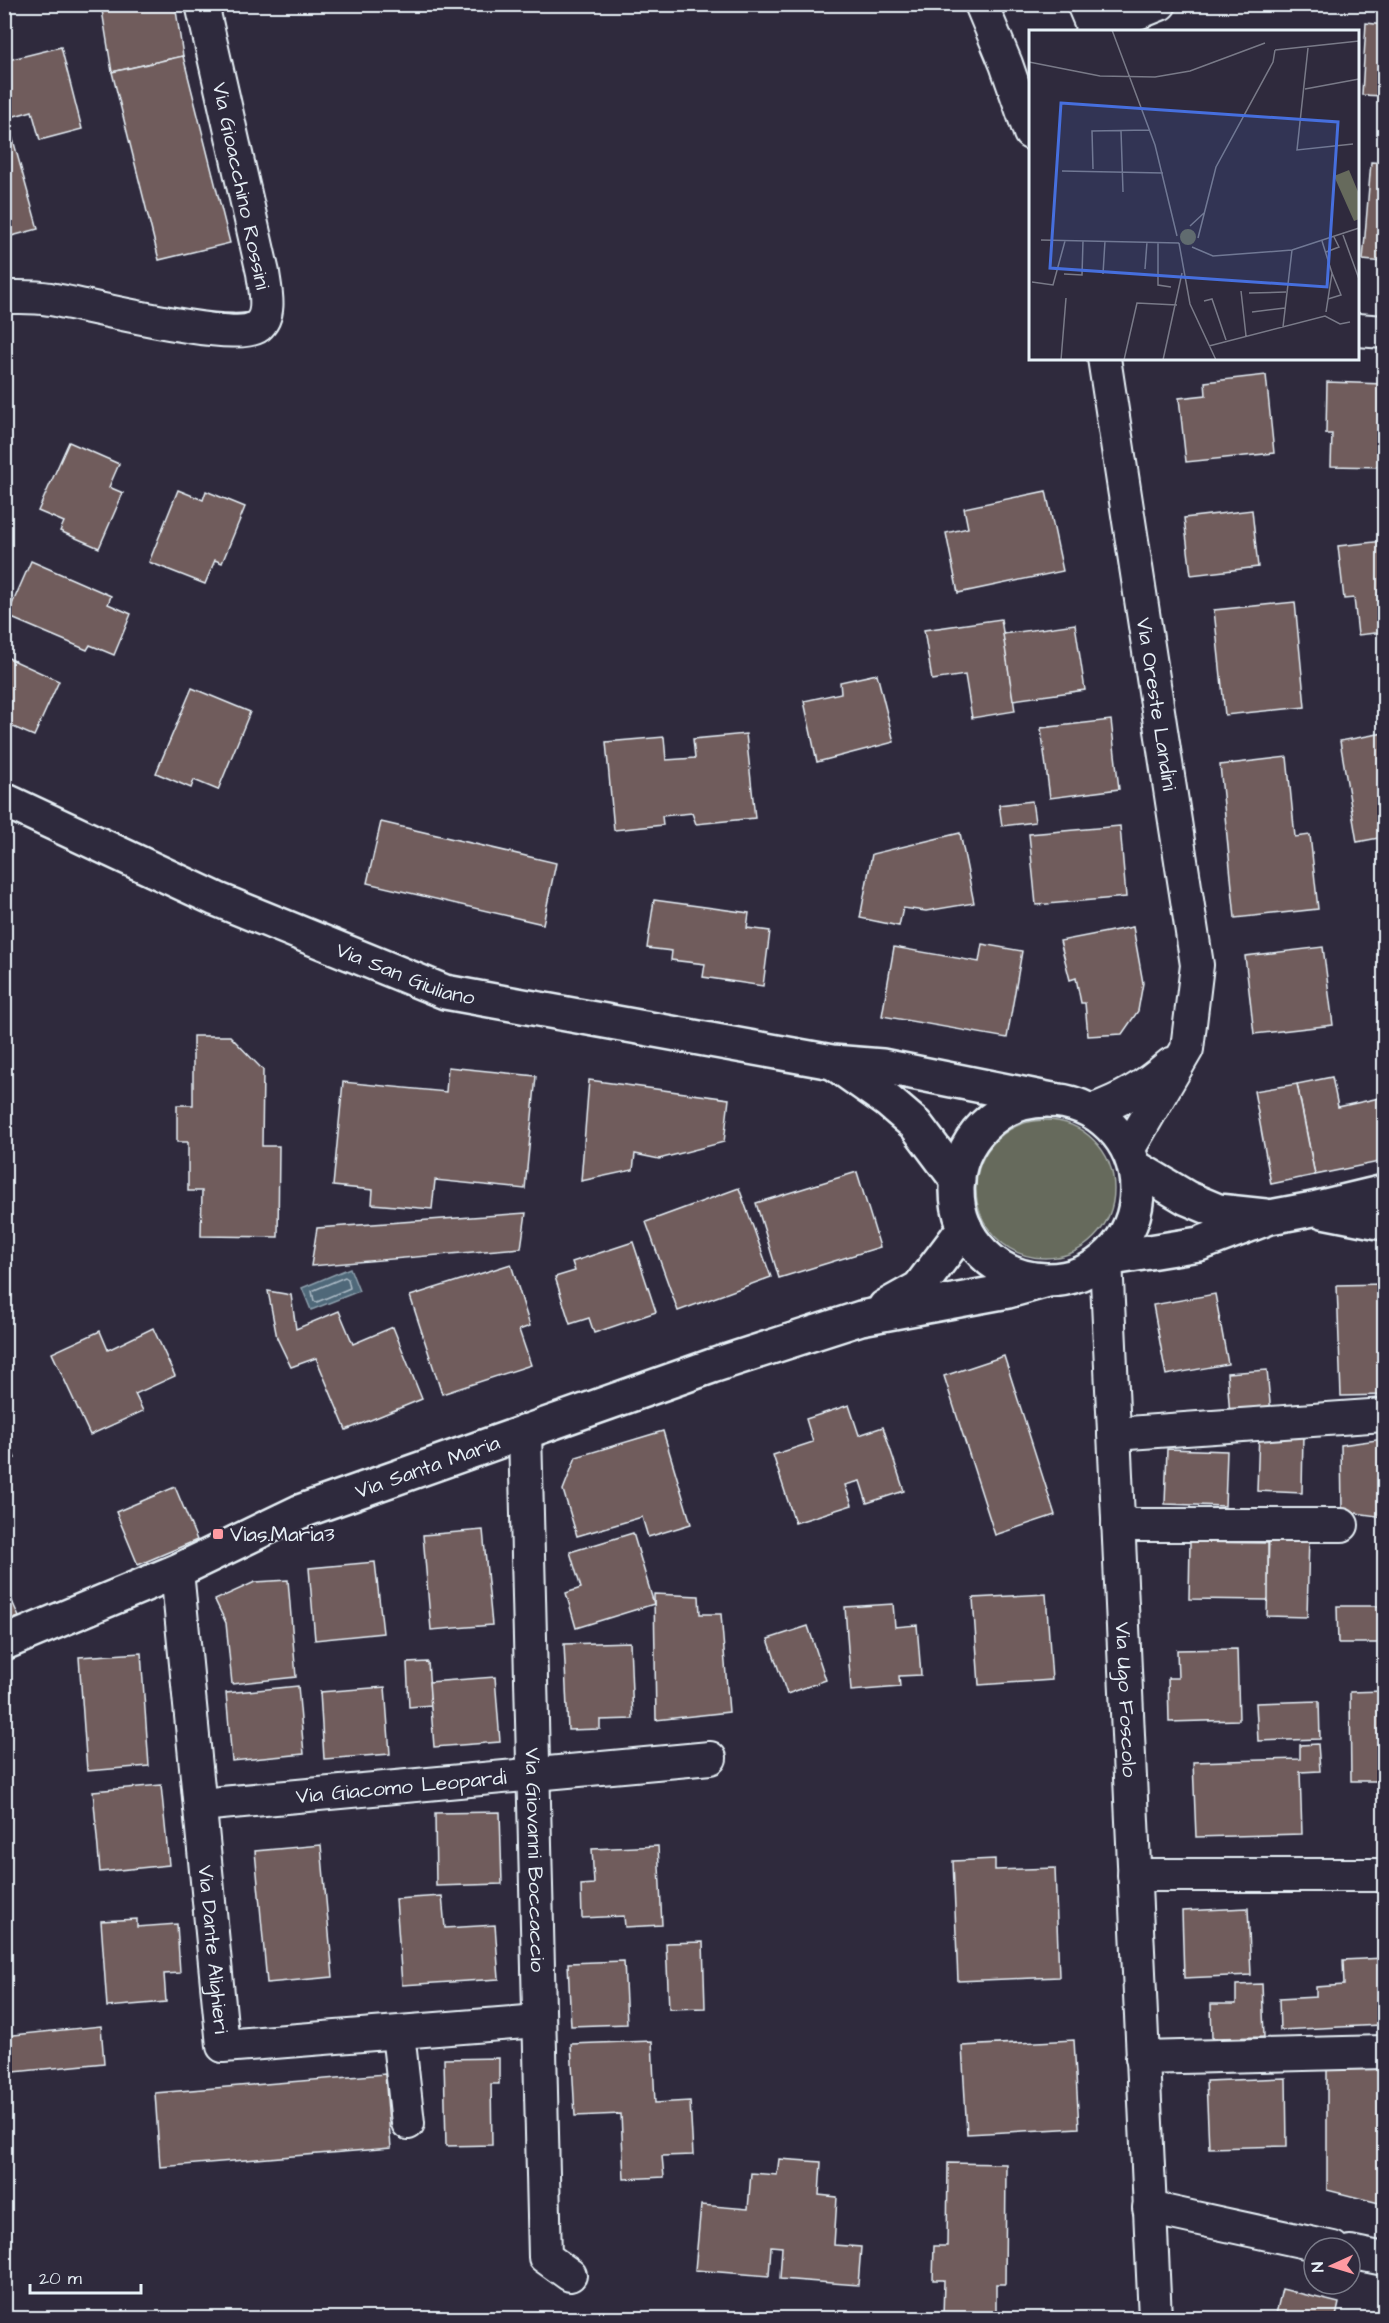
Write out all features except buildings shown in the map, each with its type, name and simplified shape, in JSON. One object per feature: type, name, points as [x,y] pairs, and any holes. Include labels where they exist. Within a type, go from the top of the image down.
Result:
[{"type":"main road","name":"Via San Giuliano","points":[[4,800],[216,899],[445,992],[832,1062],[882,1066],[1052,1100]]},
{"type":"main road","points":[[832,1062],[888,1101],[916,1125],[958,1181]]},
{"type":"main road","points":[[1052,1100],[1072,1103],[1091,1111],[1119,1134],[1131,1158],[1137,1192],[1134,1217],[1123,1240],[1106,1259],[1077,1276],[1055,1281],[1022,1277],[992,1262],[976,1246],[965,1227],[958,1204],[958,1181],[967,1151],[985,1125],[1002,1112],[1021,1104],[1052,1100]]},
{"type":"main road","points":[[1131,1158],[1194,1201],[1218,1211],[1270,1217]]},
{"type":"main road","points":[[1106,1259],[1199,1244],[1270,1217],[1384,1192]]},
{"type":"main road","points":[[1313,1209],[1384,1223]]},
{"type":"main road","points":[[861,1318],[902,1299],[919,1288],[965,1227]]},
{"type":"main road","points":[[861,1318],[1008,1291],[1044,1281]]},
{"type":"main road","name":"Via Santa Maria","points":[[4,1643],[177,1571],[299,1512],[712,1366],[861,1318]]},
{"type":"street","name":"Via Gioacchino Rossini","points":[[4,297],[47,298],[148,320],[225,330],[247,330],[258,327],[266,305],[263,273],[202,4]]},
{"type":"street","points":[[981,4],[1018,60],[1029,127]]},
{"type":"street","points":[[1089,22],[1160,4]]},
{"type":"street","points":[[1359,330],[1384,332]]},
{"type":"street","name":"Via Oreste Landini","points":[[1104,360],[1197,966],[1187,1049],[1131,1158]]},
{"type":"street","points":[[1091,1111],[1139,1090],[1187,1049]]},
{"type":"street","name":"Via Ugo Foscolo","points":[[1106,1259],[1155,2319]]},
{"type":"street","points":[[1114,1434],[1384,1415]]},
{"type":"street","name":"Via Giovanni Boccaccio","points":[[525,1431],[545,2257],[570,2276]]},
{"type":"street","points":[[1118,1525],[1342,1525]]},
{"type":"street","name":"Via Dante Alighieri","points":[[177,1571],[223,2046],[538,2021]]},
{"type":"street","name":"Via Giacomo Leopardi","points":[[200,1805],[710,1758]]},
{"type":"street","points":[[1134,1875],[1384,1875]]},
{"type":"street","points":[[398,2032],[408,2123]]},
{"type":"street","points":[[1142,2058],[1384,2052]]},
{"type":"street","points":[[1149,2208],[1302,2241]]},
{"type":"street","points":[[1362,2254],[1384,2259]]},
{"type":"green space","points":[[1045,1120],[1072,1125],[1084,1131],[1094,1140],[1103,1150],[1109,1162],[1114,1189],[1109,1216],[1103,1228],[1094,1238],[1084,1247],[1072,1253],[1045,1258],[1018,1253],[1006,1247],[996,1238],[987,1228],[981,1216],[976,1189],[981,1162],[987,1150],[996,1140],[1006,1131],[1018,1125]]},
{"type":"water","points":[[350,1268],[359,1291],[311,1310],[302,1288]]},
{"type":"place","name":"Vias.Maria3","points":[[218,1534]]}]
